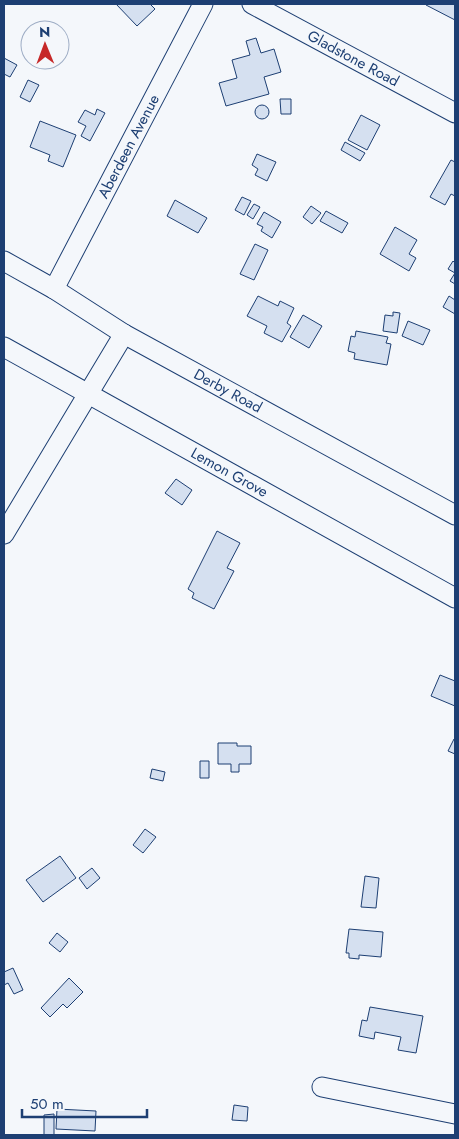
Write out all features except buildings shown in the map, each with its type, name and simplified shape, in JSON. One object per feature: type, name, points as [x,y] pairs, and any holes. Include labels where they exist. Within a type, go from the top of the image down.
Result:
[{"type":"street","name":"Aberdeen Avenue","points":[[54,289],[203,4]]},
{"type":"street","name":"Gladstone Road","points":[[252,4],[455,113]]},
{"type":"street","name":"Derby Road","points":[[4,261],[54,289],[124,334],[455,515]]},
{"type":"street","points":[[4,534],[124,334]]},
{"type":"street","name":"Lemon Grove","points":[[4,347],[455,598]]},
{"type":"street","points":[[322,1087],[455,1114]]}]
